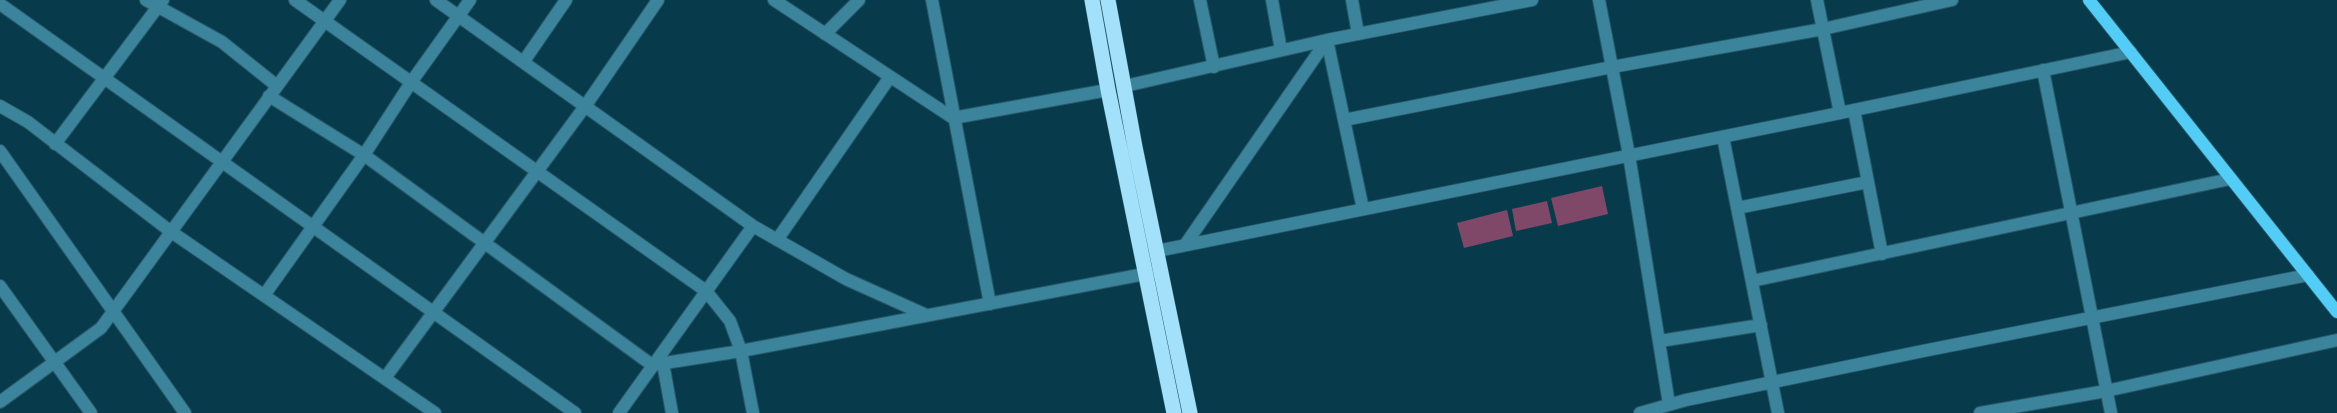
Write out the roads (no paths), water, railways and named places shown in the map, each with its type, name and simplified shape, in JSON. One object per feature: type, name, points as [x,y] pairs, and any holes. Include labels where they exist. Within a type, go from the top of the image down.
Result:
[{"type":"highway","points":[[1092,0],[1108,90],[1174,413]]},
{"type":"highway","points":[[1108,0],[1190,413]]},
{"type":"main road","points":[[2089,0],[2337,312]]},
{"type":"street","points":[[146,0],[160,4],[222,42],[273,91],[484,243],[658,364],[672,413]]},
{"type":"street","points":[[295,0],[412,81],[536,172],[706,291],[730,320],[741,351],[753,413]]},
{"type":"street","points":[[0,402],[101,328],[340,0]]},
{"type":"street","points":[[436,0],[586,105],[753,226],[846,279],[926,315]]},
{"type":"street","points":[[264,294],[364,155],[412,81],[470,0]]},
{"type":"street","points":[[524,61],[566,0]]},
{"type":"street","points":[[385,378],[586,105],[658,0]]},
{"type":"street","points":[[774,0],[953,118],[1108,90]]},
{"type":"street","points":[[825,34],[859,0]]},
{"type":"street","points":[[932,0],[990,304]]},
{"type":"street","points":[[1200,0],[1214,67]]},
{"type":"street","points":[[1272,0],[1281,50]]},
{"type":"street","points":[[1352,0],[1358,34]]},
{"type":"street","points":[[1125,86],[1327,40],[1532,0]]},
{"type":"street","points":[[1599,0],[1629,155],[1669,404]]},
{"type":"street","points":[[1817,0],[1840,113]]},
{"type":"street","points":[[1344,120],[1612,67],[1823,29],[1952,0]]},
{"type":"street","points":[[0,4],[106,77],[221,162],[314,226],[575,413]]},
{"type":"street","points":[[55,144],[160,4]]},
{"type":"street","points":[[1327,40],[1363,209]]},
{"type":"street","points":[[1185,245],[1327,40]]},
{"type":"street","points":[[1157,251],[1840,113],[2131,52]]},
{"type":"street","points":[[2043,70],[2111,413]]},
{"type":"street","points":[[777,240],[890,77]]},
{"type":"street","points":[[0,106],[28,122],[170,231],[435,413]]},
{"type":"street","points":[[1854,110],[1882,254]]},
{"type":"street","points":[[1722,137],[1778,413]]},
{"type":"street","points":[[0,151],[5,167],[113,310],[186,413]]},
{"type":"street","points":[[1752,281],[2230,179]]},
{"type":"street","points":[[1737,208],[1868,182]]},
{"type":"street","points":[[619,413],[658,364],[706,291],[753,226]]},
{"type":"street","points":[[658,364],[741,351],[1162,271]]},
{"type":"street","points":[[1640,413],[1669,404],[1923,350],[2308,275]]},
{"type":"street","points":[[0,286],[91,413]]},
{"type":"street","points":[[1660,341],[1761,325]]},
{"type":"street","points":[[1980,413],[2106,391],[2337,340]]}]
